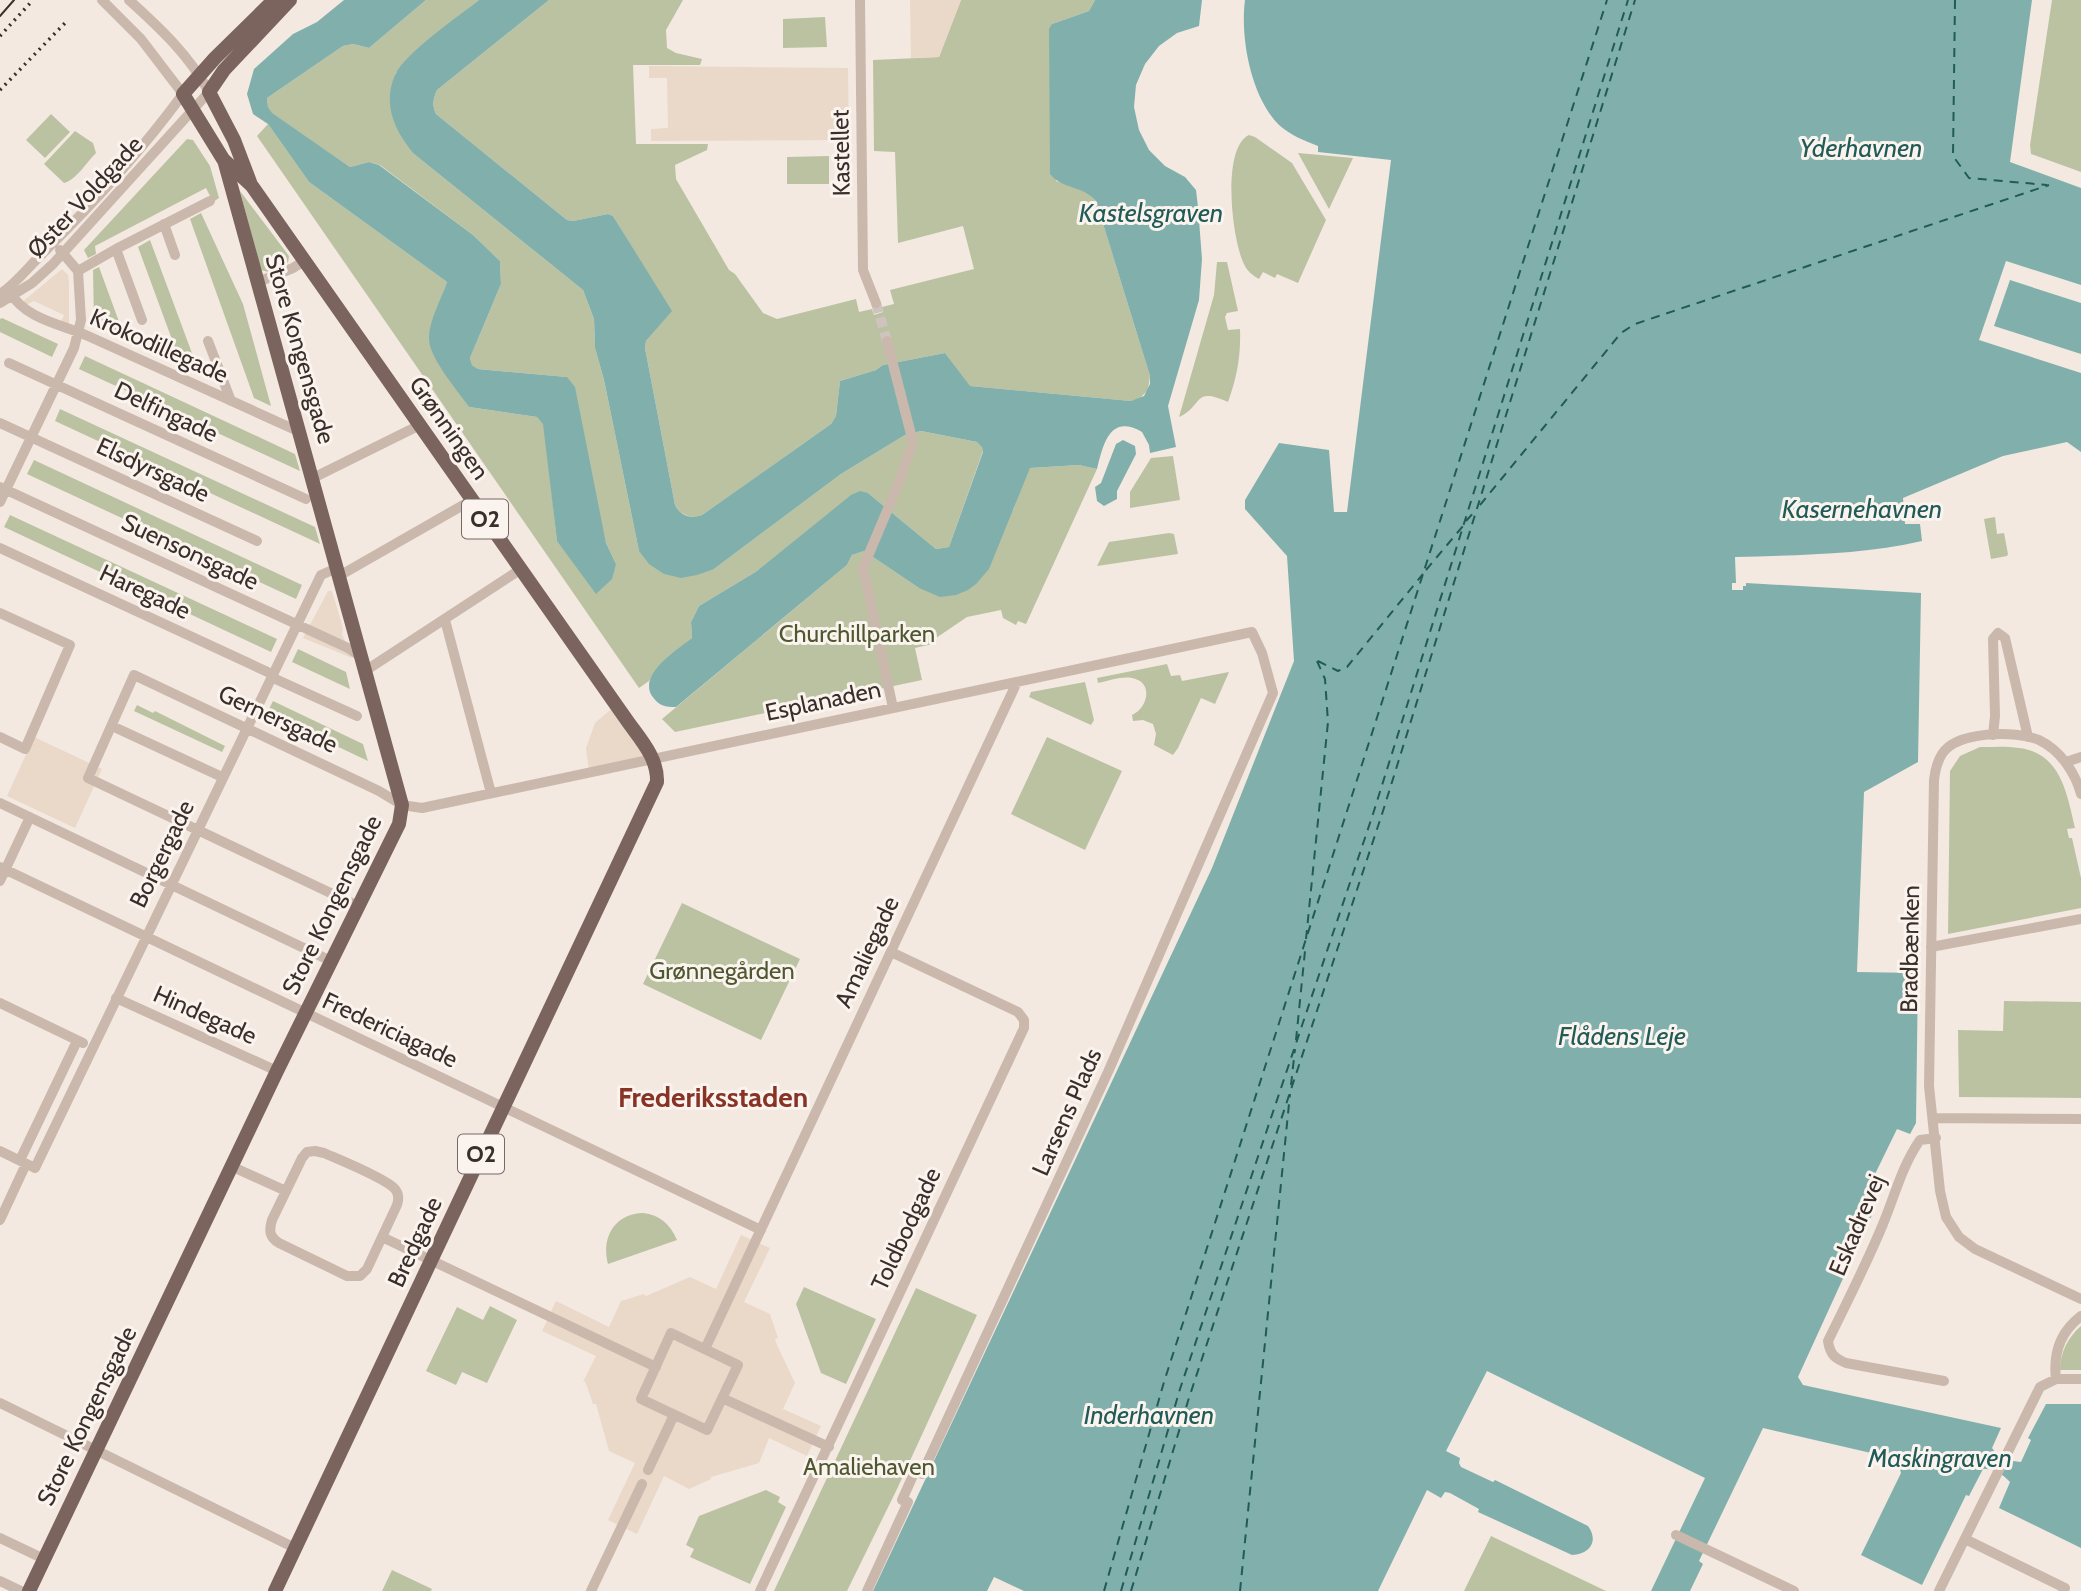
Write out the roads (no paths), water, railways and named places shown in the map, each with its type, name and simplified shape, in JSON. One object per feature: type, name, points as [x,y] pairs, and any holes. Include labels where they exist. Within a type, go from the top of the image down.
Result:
[{"type":"main road","points":[[183,94],[199,74],[274,0]]},
{"type":"main road","points":[[209,92],[224,70],[290,0]]},
{"type":"main road","name":"Grønningen","points":[[209,92],[234,140],[252,186]]},
{"type":"main road","name":"O2","points":[[183,94],[194,111]]},
{"type":"main road","name":"Grønningen","points":[[194,111],[223,159],[252,186],[654,759]]},
{"type":"main road","name":"Store Kongensgade","points":[[29,1591],[277,1071],[399,824],[402,805],[223,159]]},
{"type":"main road","name":"Bredgade","points":[[275,1591],[657,782],[654,759]]},
{"type":"street","points":[[102,0],[141,39],[183,94]]},
{"type":"street","points":[[129,0],[166,33],[199,74],[209,92]]},
{"type":"street","points":[[135,0],[144,14]]},
{"type":"street","name":"Kastellet","points":[[860,0],[863,270],[876,303]]},
{"type":"street","name":"Øster Voldgade","points":[[7,293],[38,277],[63,253],[209,92]]},
{"type":"street","name":"Øster Voldgade","points":[[0,303],[149,138],[183,94]]},
{"type":"street","name":"Øster Voldgade","points":[[78,271],[116,248],[210,201]]},
{"type":"street","points":[[164,223],[175,255]]},
{"type":"street","points":[[0,502],[3,488],[31,437],[74,348],[79,332],[78,271],[53,244]]},
{"type":"street","points":[[116,248],[142,320]]},
{"type":"street","points":[[258,282],[304,261]]},
{"type":"street","name":"Krokodillegade","points":[[7,293],[21,308],[67,330],[79,332],[300,432]]},
{"type":"street","points":[[208,341],[231,401]]},
{"type":"street","points":[[887,341],[913,442],[863,568],[893,708]]},
{"type":"street","name":"Delfingade","points":[[9,363],[306,499]]},
{"type":"street","name":"Elsdyrsgade","points":[[0,423],[257,541]]},
{"type":"street","points":[[313,478],[420,425]]},
{"type":"street","name":"Suensonsgade","points":[[3,488],[348,648],[363,664]]},
{"type":"street","name":"Borgergade","points":[[27,1164],[92,1048],[321,575],[338,572],[472,500]]},
{"type":"street","name":"Haregade","points":[[0,548],[356,716]]},
{"type":"street","points":[[363,664],[445,620],[521,569]]},
{"type":"street","points":[[0,612],[71,646],[25,749],[0,737]]},
{"type":"street","points":[[445,620],[491,793]]},
{"type":"street","name":"Esplanaden","points":[[402,805],[422,808],[1252,632]]},
{"type":"street","name":"Larsens Plads","points":[[867,1591],[908,1502],[902,1500],[915,1471],[922,1474],[1108,1072],[1273,693],[1262,653],[1252,632]]},
{"type":"street","points":[[2028,737],[2005,638],[1998,633],[1993,639],[1993,735],[2028,737],[2052,749],[2066,762],[2081,794]]},
{"type":"street","name":"Gernersgade","points":[[112,726],[134,675],[379,791],[402,805]]},
{"type":"street","name":"Amaliegade","points":[[705,1349],[1017,682]]},
{"type":"street","points":[[222,777],[112,726],[88,779],[358,906]]},
{"type":"street","name":"Bradbænken","points":[[1993,735],[1962,739],[1952,745],[1942,753],[1934,780],[1929,1086],[1940,1191],[1946,1217],[1959,1237],[1975,1250],[2081,1299]]},
{"type":"street","points":[[2066,762],[2081,757]]},
{"type":"street","points":[[0,803],[331,961]]},
{"type":"street","points":[[0,881],[3,868],[30,817]]},
{"type":"street","name":"Fredericiagade","points":[[3,868],[761,1230]]},
{"type":"street","points":[[1931,947],[2081,919]]},
{"type":"street","name":"Toldbodgade","points":[[760,1591],[1024,1028],[1024,1020],[1018,1012],[891,953]]},
{"type":"street","name":"Hindegade","points":[[116,998],[277,1071]]},
{"type":"street","points":[[0,1003],[92,1048]]},
{"type":"street","name":"Borgergade","points":[[0,1220],[27,1164],[78,1041]]},
{"type":"street","points":[[1934,1118],[2081,1119]]},
{"type":"street","name":"Eskadrevej","points":[[1936,1138],[1920,1140],[1910,1154],[1884,1223],[1828,1341],[1829,1353],[1846,1363],[1944,1381]]},
{"type":"street","points":[[0,1151],[27,1164]]},
{"type":"street","points":[[319,1151],[397,1191],[397,1205],[368,1269],[356,1277],[347,1276],[275,1241],[270,1232],[272,1220],[286,1191],[302,1158],[307,1152],[319,1151]]},
{"type":"street","points":[[233,1167],[286,1191]]},
{"type":"street","points":[[382,1237],[656,1367]]},
{"type":"street","points":[[2056,1379],[2054,1364],[2059,1345],[2070,1326],[2081,1316]]},
{"type":"street","points":[[671,1334],[705,1349],[738,1365],[707,1430],[640,1399],[671,1334]]},
{"type":"street","points":[[1940,1591],[2040,1387],[2056,1379],[2081,1379]]},
{"type":"street","points":[[722,1398],[829,1447]]},
{"type":"street","points":[[0,1404],[295,1548]]},
{"type":"street","points":[[648,1470],[674,1415]]},
{"type":"street","points":[[591,1591],[642,1485]]},
{"type":"street","points":[[1676,1535],[1794,1591]]},
{"type":"street","points":[[0,1538],[44,1559]]},
{"type":"street","points":[[1965,1539],[2065,1588],[2063,1591]]},
{"type":"street","points":[[0,1581],[21,1591]]},
{"type":"water","points":[[344,0],[426,0],[369,48],[353,44],[343,46],[267,98],[268,107],[272,113],[350,167],[369,162],[379,165],[473,235],[500,261],[501,284],[470,358],[472,365],[478,369],[567,377],[575,387],[606,543],[616,564],[612,579],[596,594],[557,541],[543,424],[537,417],[469,407],[434,356],[429,333],[447,282],[309,182],[268,124],[253,114],[247,94],[254,69],[293,34],[317,22]]},
{"type":"water","name":"Kastelsgraven","points":[[479,0],[549,0],[437,90],[433,102],[436,114],[567,220],[608,214],[613,216],[672,311],[646,341],[645,348],[675,505],[686,516],[694,517],[702,515],[831,424],[836,416],[840,381],[876,370],[883,365],[945,353],[970,386],[1131,401],[1144,396],[1150,384],[1150,376],[1096,201],[1050,174],[1049,29],[1052,24],[1089,11],[1095,0],[1202,0],[1199,26],[1177,33],[1159,46],[1145,64],[1136,85],[1134,107],[1139,130],[1149,150],[1165,166],[1185,177],[1196,190],[1202,259],[1199,300],[1168,406],[1176,447],[1150,453],[1142,432],[1131,427],[1122,427],[1109,435],[1097,469],[1079,465],[1030,468],[989,569],[976,584],[956,595],[940,597],[919,588],[864,551],[852,555],[847,565],[676,707],[660,704],[652,696],[650,679],[661,663],[692,638],[691,622],[699,606],[757,571],[851,495],[860,491],[868,493],[936,549],[949,547],[983,452],[982,447],[977,442],[921,431],[905,435],[841,474],[714,569],[681,578],[664,574],[649,564],[639,551],[595,348],[594,319],[583,290],[414,154],[392,117],[391,86],[401,66],[421,46]]},
{"type":"water","points":[[1245,0],[2032,0],[2010,162],[2081,188],[2081,285],[2006,261],[1979,340],[2081,373],[2081,452],[2067,442],[2003,456],[1903,498],[1905,524],[1920,524],[1922,541],[1853,552],[1735,557],[1736,583],[1732,583],[1732,590],[1743,590],[1746,583],[1921,593],[1918,762],[1864,792],[1857,972],[1918,973],[1916,1123],[1910,1134],[1897,1129],[1858,1209],[1872,1215],[1798,1377],[1803,1385],[2001,1428],[1992,1448],[2005,1458],[2021,1462],[2031,1440],[2028,1438],[2046,1404],[2081,1404],[2081,1548],[1999,1508],[2010,1482],[1998,1472],[1983,1469],[1969,1496],[1966,1495],[1922,1585],[1861,1555],[1901,1473],[1897,1459],[1763,1428],[1699,1561],[1703,1564],[1690,1591],[1651,1591],[1705,1478],[1487,1371],[1446,1451],[1460,1458],[1461,1467],[1493,1482],[1495,1480],[1588,1526],[1593,1542],[1584,1552],[1572,1555],[1478,1512],[1479,1509],[1450,1493],[1445,1492],[1441,1498],[1427,1490],[1378,1591],[1024,1591],[994,1577],[987,1591],[873,1591],[1212,868],[1294,661],[1287,556],[1245,509],[1245,500],[1279,443],[1329,450],[1334,512],[1347,512],[1391,160],[1318,152],[1318,146],[1293,135],[1279,125],[1261,99],[1250,66],[1244,32]]},
{"type":"water","points":[[2010,280],[2081,303],[2081,354],[1994,326]]},
{"type":"water","points":[[1123,440],[1135,446],[1136,454],[1117,491],[1117,499],[1104,506],[1097,501],[1095,487],[1101,483],[1116,444]]},
{"type":"tunnel","points":[[876,303],[887,341]]},
{"type":"tram line","points":[[0,16],[14,0]]},
{"type":"railway","points":[[0,36],[33,0]]},
{"type":"railway","points":[[0,90],[66,22]]},
{"type":"district","name":"Frederiksstaden","points":[[713,1097]]},
{"type":"water label","name":"Yderhavnen","points":[[1861,148]]},
{"type":"water label","name":"Kasernehavnen","points":[[1862,509]]},
{"type":"water label","name":"Flådens Leje","points":[[1622,1036]]},
{"type":"water label","name":"Inderhavnen","points":[[1149,1415]]},
{"type":"water label","name":"Maskingraven","points":[[1940,1458]]},
{"type":"park label","name":"Churchillparken","points":[[857,634]]},
{"type":"park label","name":"Grønnegården","points":[[722,971]]},
{"type":"park label","name":"Amaliehaven","points":[[869,1467]]}]
